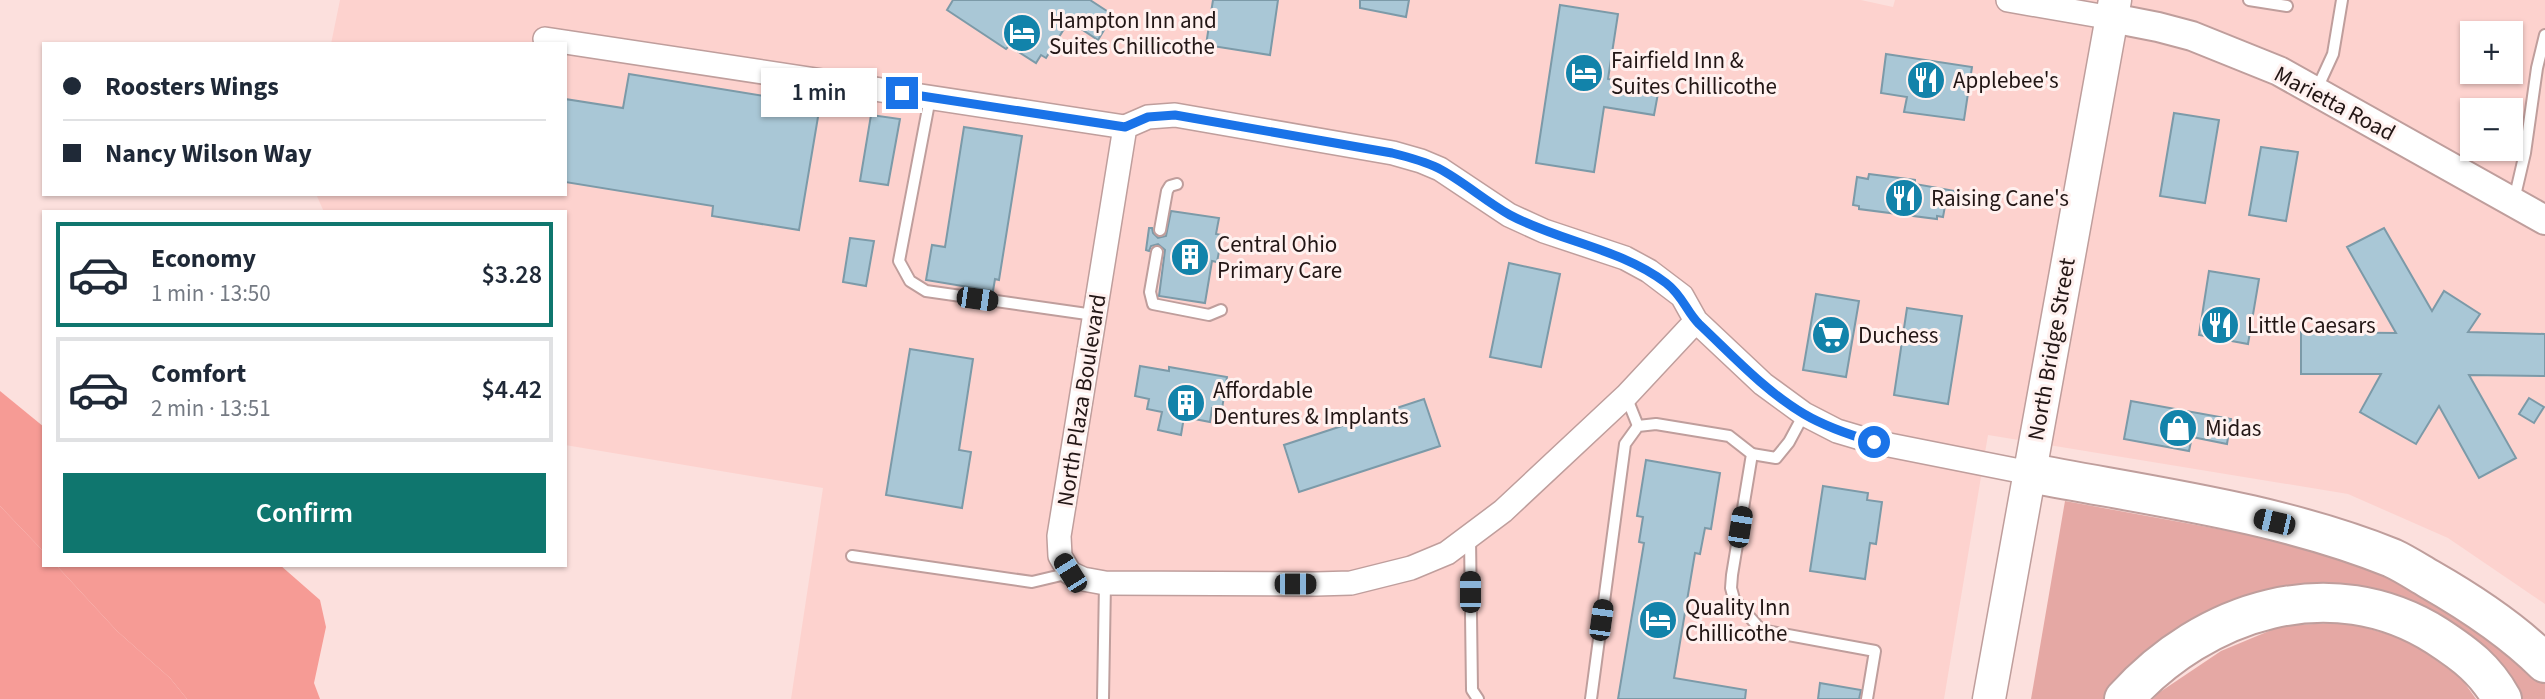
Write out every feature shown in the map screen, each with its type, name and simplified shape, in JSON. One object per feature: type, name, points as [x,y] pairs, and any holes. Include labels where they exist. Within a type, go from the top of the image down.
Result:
[{"type":"highway","points":[[2029,473],[2322,533],[2395,559],[2476,606],[2545,663]]},
{"type":"highway","points":[[2124,699],[2166,659],[2208,633],[2249,615],[2303,602],[2354,603],[2400,617],[2431,632],[2471,658],[2502,699]]},
{"type":"main road","name":"North Bridge Street","points":[[1989,699],[2114,9]]},
{"type":"street","points":[[2007,0],[2114,9]]},
{"type":"street","name":"Marietta Road","points":[[2114,9],[2262,64],[2316,91],[2545,220]]},
{"type":"street","points":[[545,38],[1125,127],[1148,117],[1175,115],[1392,153],[1421,161],[1440,169],[1509,215],[1544,231],[1625,258],[1649,271],[1682,296],[1696,321],[1763,384],[1804,414],[1837,431],[1874,442],[2029,473]]},
{"type":"street","name":"North Plaza Boulevard","points":[[1070,573],[1059,556],[1059,536],[1125,127]]},
{"type":"street","points":[[1070,573],[1083,579],[1105,583],[1153,585],[1351,583],[1411,568],[1447,553],[1503,510],[1626,396],[1696,321]]},
{"type":"lane","points":[[2249,0],[2287,6]]},
{"type":"lane","points":[[2316,91],[2333,54],[2342,0]]},
{"type":"lane","points":[[2514,201],[2545,35]]},
{"type":"lane","points":[[930,97],[899,261],[910,281],[926,291],[1094,315]]},
{"type":"lane","points":[[1160,230],[1167,191],[1170,186],[1177,184]]},
{"type":"lane","points":[[1157,252],[1150,292],[1153,304],[1209,315],[1221,310]]},
{"type":"lane","points":[[1626,396],[1638,426]]},
{"type":"lane","points":[[1591,699],[1626,444],[1638,426],[1656,424],[1729,436],[1752,454],[1776,458],[1789,442],[1804,414]]},
{"type":"lane","points":[[1752,454],[1732,575],[1731,588],[1734,598],[1761,630],[1875,651],[1867,699]]},
{"type":"lane","points":[[1470,536],[1472,690],[1478,699]]},
{"type":"lane","points":[[852,556],[1032,582],[1070,573]]},
{"type":"lane","points":[[1103,699],[1105,583]]},
{"type":"shaded area","points":[[340,0],[1861,0],[1893,7],[1895,0],[2545,0],[2545,604],[2448,538],[2348,494],[1988,435],[1944,699],[791,699],[823,488],[567,445],[567,210],[323,210],[317,196],[567,196],[567,42],[331,42]]},
{"type":"shaded area","points":[[0,391],[42,425],[42,550],[0,506]]},
{"type":"shaded area","points":[[2065,501],[2295,543],[2362,562],[2496,633],[2545,683],[2545,699],[2519,699],[2332,591],[2106,699],[2031,699]]},
{"type":"shaded area","points":[[0,506],[42,550],[42,567],[58,567],[117,631],[170,678],[187,699],[0,699]]},
{"type":"shaded area","points":[[58,567],[282,567],[320,600],[326,627],[314,683],[320,699],[187,699],[170,678],[117,631]]},
{"type":"shaded area","points":[[2346,622],[2408,640],[2461,678],[2476,699],[2153,699],[2221,651],[2281,626]]},
{"type":"building","name":"Hampton Inn and Suites Chillicothe","points":[[953,0],[1090,0],[1113,15],[1098,40],[1069,21],[1046,58],[1041,55],[1036,63],[1009,46],[1006,49],[947,10]]},
{"type":"building","points":[[1213,0],[1278,0],[1270,55],[1206,45]]},
{"type":"building","points":[[1360,0],[1409,0],[1406,17],[1360,8]]},
{"type":"building","points":[[1560,5],[1618,14],[1608,79],[1659,88],[1654,115],[1604,107],[1594,172],[1536,163]]},
{"type":"building","name":"Applebee's","points":[[1886,54],[1972,67],[1964,120],[1904,112],[1907,97],[1881,93]]},
{"type":"building","points":[[629,74],[820,105],[799,230],[712,216],[713,206],[567,182],[567,99],[623,108]]},
{"type":"building","points":[[2174,113],[2219,120],[2205,203],[2160,196]]},
{"type":"building","points":[[871,115],[900,119],[888,185],[860,181]]},
{"type":"building","points":[[964,127],[1022,136],[999,280],[995,279],[993,291],[926,280],[932,245],[945,247]]},
{"type":"building","points":[[2261,147],[2298,152],[2286,221],[2249,215]]},
{"type":"building","name":"Raising Cane's","points":[[1869,174],[1915,180],[1915,184],[1955,191],[1953,207],[1945,206],[1943,217],[1937,216],[1937,219],[1859,209],[1859,206],[1853,205],[1857,177],[1868,179]]},
{"type":"building","name":"Central Ohio Primary Care","points":[[1171,211],[1219,218],[1216,234],[1222,235],[1217,262],[1212,261],[1205,303],[1159,296],[1165,250],[1158,244],[1151,246],[1149,251],[1146,250],[1149,228],[1152,228],[1158,238],[1166,236]]},
{"type":"building","points":[[2384,228],[2432,311],[2444,291],[2480,314],[2468,332],[2545,334],[2545,376],[2469,375],[2516,458],[2479,478],[2439,406],[2416,444],[2360,412],[2381,374],[2301,374],[2301,332],[2396,333],[2347,247]]},
{"type":"building","points":[[850,238],[874,241],[866,286],[843,282]]},
{"type":"building","points":[[1509,263],[1560,274],[1541,367],[1490,357]]},
{"type":"building","points":[[2209,271],[2259,279],[2248,344],[2199,335]]},
{"type":"building","name":"Duchess","points":[[1816,294],[1859,301],[1846,377],[1803,370]]},
{"type":"building","points":[[1907,308],[1962,316],[1948,404],[1894,395]]},
{"type":"building","points":[[910,349],[973,359],[959,450],[971,452],[962,508],[886,495]]},
{"type":"building","name":"Affordable Dentures & Implants","points":[[1140,366],[1169,371],[1169,367],[1227,377],[1222,409],[1212,408],[1210,422],[1184,417],[1181,435],[1158,430],[1162,412],[1147,409],[1149,399],[1135,396]]},
{"type":"building","points":[[2529,398],[2544,407],[2534,423],[2519,414]]},
{"type":"building","points":[[1424,399],[1440,446],[1299,492],[1284,445]]},
{"type":"building","name":"Midas","points":[[2131,401],[2231,419],[2227,444],[2192,437],[2189,451],[2124,439]]},
{"type":"building","name":"Quality Inn Chillicothe","points":[[1646,460],[1720,473],[1711,529],[1705,528],[1700,554],[1695,553],[1674,678],[1746,690],[1745,699],[1618,699],[1644,543],[1639,542],[1643,517],[1637,516]]},
{"type":"building","points":[[1823,486],[1868,493],[1867,500],[1882,502],[1876,544],[1870,543],[1865,579],[1810,571]]},
{"type":"building","name":"Quality Inn Chillicothe","points":[[1820,683],[1861,690],[1859,699],[1818,699]]},
{"type":"place","name":"Hampton Inn and Suites Chillicothe","points":[[1022,33]]},
{"type":"place","name":"Fairfield Inn & Suites Chillicothe","points":[[1584,73]]},
{"type":"place","name":"Applebee's","points":[[1926,80]]},
{"type":"place","name":"Raising Cane's","points":[[1904,198]]},
{"type":"place","name":"Central Ohio Primary Care","points":[[1190,257]]},
{"type":"place","name":"Little Caesars","points":[[2220,325]]},
{"type":"place","name":"Duchess","points":[[1831,335]]},
{"type":"place","name":"Affordable Dentures & Implants","points":[[1186,403]]},
{"type":"place","name":"Midas","points":[[2178,428]]},
{"type":"place","name":"Quality Inn Chillicothe","points":[[1658,620]]},
{"type":"route","points":[[902,93],[1125,127],[1148,117],[1175,115],[1392,153],[1421,161],[1440,169],[1509,215],[1544,231],[1625,258],[1649,271],[1682,296],[1696,321],[1763,384],[1804,414],[1837,431],[1874,442]]}]
